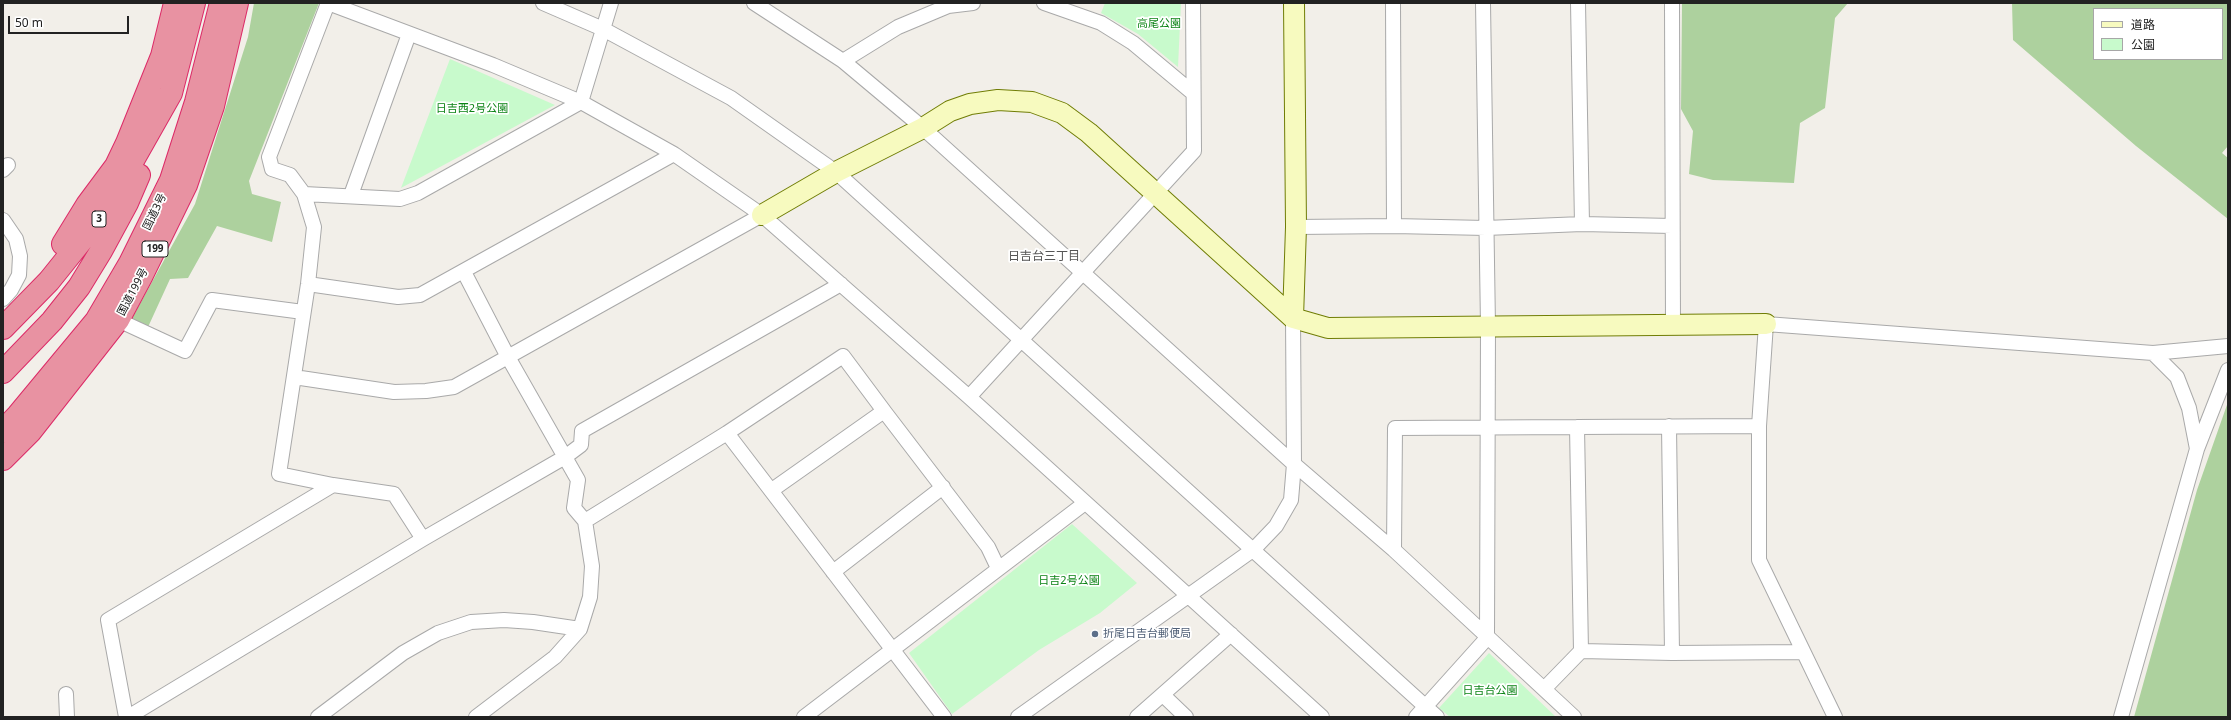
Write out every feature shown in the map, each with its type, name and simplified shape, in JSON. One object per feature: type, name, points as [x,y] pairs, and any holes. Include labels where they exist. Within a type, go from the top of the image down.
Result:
[{"type":"highway","points":[[3,353],[22,337],[54,303],[66,277],[75,248],[127,143],[162,56],[175,3]]},
{"type":"highway","name":"3","points":[[3,328],[50,281],[102,215],[171,93],[194,3]]},
{"type":"highway","name":"国道3号","points":[[3,431],[96,321],[130,264],[171,180],[196,102],[221,3]]},
{"type":"highway","name":"国道199号","points":[[3,460],[44,415],[118,320],[186,185],[213,106],[237,3]]},
{"type":"highway","points":[[3,372],[52,321],[79,287],[101,251],[127,204],[171,93]]},
{"type":"highway","points":[[3,312],[52,261],[88,205],[116,166]]},
{"type":"street","points":[[127,143],[141,89],[168,3]]},
{"type":"street","points":[[423,539],[394,494],[333,485],[279,474],[308,284],[314,227],[304,194],[290,175],[272,169],[269,157],[328,3],[493,65],[581,102],[674,154],[762,216],[969,397],[1322,717]]},
{"type":"street","points":[[543,3],[603,28],[732,98],[836,172],[1254,549],[1421,712],[1437,717]]},
{"type":"street","points":[[304,194],[350,195],[400,199],[418,193],[581,102],[610,3]]},
{"type":"street","points":[[754,3],[843,61],[923,128],[1081,273],[1294,464],[1394,550],[1487,638],[1574,717]]},
{"type":"street","points":[[843,61],[898,27],[948,6],[973,3]]},
{"type":"street","points":[[1044,3],[1101,23],[1133,43],[1193,93]]},
{"type":"street","points":[[969,397],[1194,151],[1193,3]]},
{"type":"street","points":[[1018,717],[1254,549],[1276,526],[1291,500],[1294,464],[1293,318],[1296,227],[1294,3]]},
{"type":"street","points":[[1393,3],[1394,226]]},
{"type":"street","points":[[1421,712],[1487,638],[1488,326],[1483,3]]},
{"type":"street","points":[[1578,3],[1582,224]]},
{"type":"street","points":[[1672,3],[1673,325]]},
{"type":"street","points":[[350,195],[409,34]]},
{"type":"street","points":[[294,377],[394,392],[426,391],[454,387],[762,216],[836,172],[923,128],[950,111],[970,104],[998,100],[1032,102],[1062,113],[1089,133],[1155,195],[1293,318],[1328,328],[1766,324],[2153,353],[2228,346]]},
{"type":"street","points":[[308,284],[398,297],[420,296],[674,154]]},
{"type":"street","points":[[3,220],[16,239],[20,256],[19,275],[11,290],[3,299]]},
{"type":"street","points":[[1296,227],[1394,226],[1486,228],[1582,224],[1672,226]]},
{"type":"street","points":[[464,272],[508,357],[578,480],[574,508],[585,521],[590,546],[592,580],[590,597],[580,629],[555,657],[476,717]]},
{"type":"street","points":[[333,485],[108,620],[127,717],[423,539],[565,457],[582,446],[582,431],[841,284]]},
{"type":"street","points":[[118,320],[185,351],[212,300],[303,312]]},
{"type":"street","points":[[1766,324],[1759,426],[1759,560],[1835,717]]},
{"type":"street","points":[[2153,353],[2178,377],[2189,408],[2198,449]]},
{"type":"street","points":[[585,521],[727,433],[843,356],[988,546],[998,568]]},
{"type":"street","points":[[2121,717],[2198,449],[2228,370]]},
{"type":"street","points":[[772,490],[884,411]]},
{"type":"street","points":[[1669,426],[1672,653]]},
{"type":"street","points":[[1394,550],[1395,428],[1759,426]]},
{"type":"street","points":[[1544,689],[1581,651],[1577,427]]},
{"type":"street","points":[[727,433],[944,717]]},
{"type":"street","points":[[834,572],[943,487]]},
{"type":"street","points":[[804,717],[1085,503]]},
{"type":"street","points":[[318,717],[335,712],[403,652],[438,633],[471,622],[532,622],[580,629]]},
{"type":"street","points":[[1137,717],[1231,634]]},
{"type":"street","points":[[1581,651],[1672,653],[1803,652]]},
{"type":"street","points":[[66,694],[67,717]]},
{"type":"street","points":[[1163,695],[1186,717]]},
{"type":"green space","points":[[254,3],[319,3],[249,181],[252,194],[281,202],[272,242],[217,226],[188,278],[170,279],[143,338],[125,331],[195,204],[248,37]]},
{"type":"green space","name":"高尾公園","points":[[1105,3],[1181,3],[1178,67],[1138,34],[1101,13]]},
{"type":"green space","points":[[1682,3],[1848,3],[1835,18],[1825,108],[1800,123],[1794,183],[1713,180],[1689,174],[1693,131],[1681,109]]},
{"type":"green space","points":[[2012,3],[2228,3],[2228,146],[2222,153],[2228,158],[2228,219],[2136,146],[2013,40]]},
{"type":"green space","name":"日吉西2号公園","points":[[450,59],[555,105],[401,188]]},
{"type":"green space","points":[[2228,402],[2228,717],[2134,717],[2197,490]]},
{"type":"green space","name":"日吉2号公園","points":[[1072,524],[1137,583],[1100,613],[1039,650],[952,714],[909,653]]},
{"type":"green space","name":"日吉台公園","points":[[1489,653],[1556,717],[1450,717],[1439,708]]},
{"type":"place","name":"折尾日吉台郵便局","points":[[1095,634]]},
{"type":"district","name":"日吉台三丁目","points":[[1044,257]]}]
